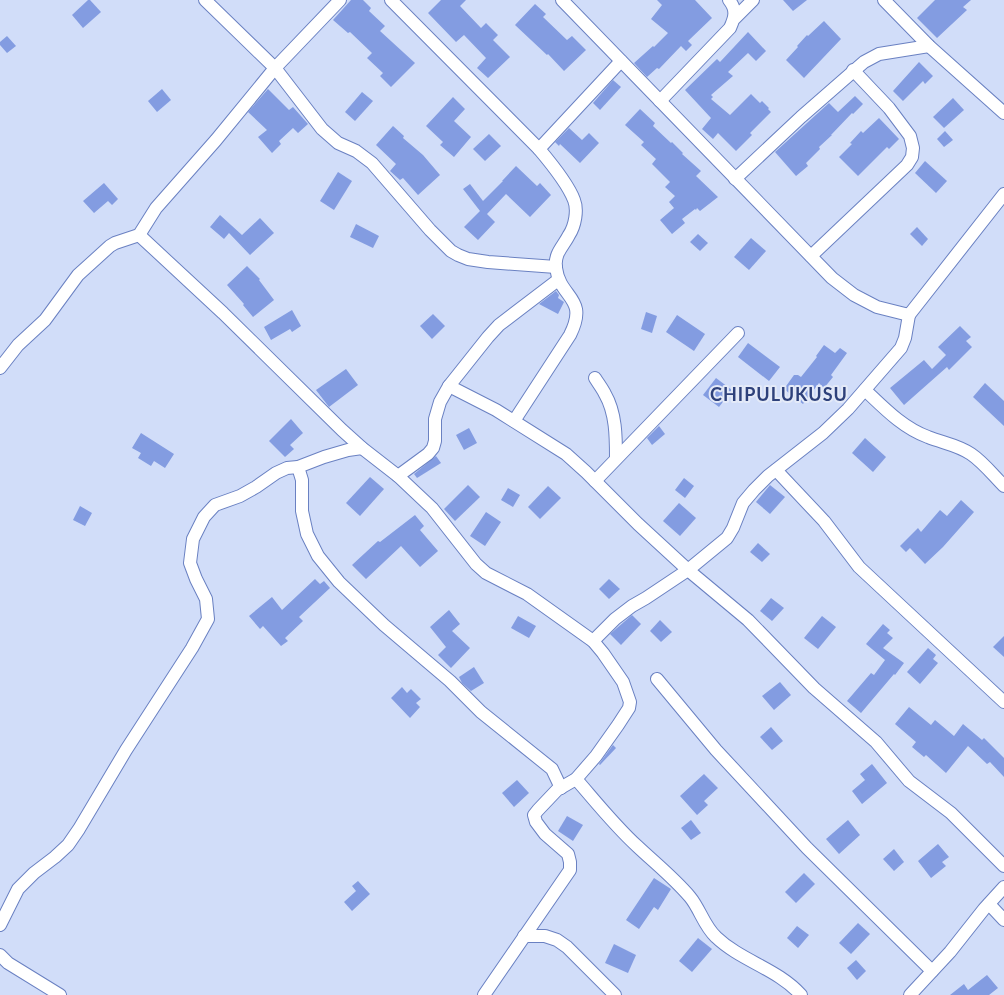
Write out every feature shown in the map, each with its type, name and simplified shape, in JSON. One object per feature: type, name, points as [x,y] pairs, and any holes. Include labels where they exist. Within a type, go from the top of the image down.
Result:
[{"type":"street","points":[[205,0],[275,68],[322,129],[338,143],[356,150],[372,163],[430,230],[451,251],[468,259],[556,267]]},
{"type":"street","points":[[0,368],[18,345],[45,320],[78,275],[110,246],[139,235],[156,208],[216,140],[275,68],[340,0]]},
{"type":"street","points":[[391,0],[539,149],[570,191],[574,200],[576,208],[575,218],[570,234],[556,255],[556,267],[558,280],[575,304],[577,312],[576,323],[514,422]]},
{"type":"street","points":[[562,0],[832,278],[854,295],[877,307],[909,315]]},
{"type":"street","points":[[729,0],[733,5],[735,18]]},
{"type":"street","points":[[660,101],[730,28],[735,18],[753,0]]},
{"type":"street","points":[[884,0],[929,46],[1004,113]]},
{"type":"street","points":[[735,179],[801,117],[853,70],[864,62],[879,54],[929,46]]},
{"type":"street","points":[[539,149],[621,61]]},
{"type":"street","points":[[811,256],[907,165],[912,158],[913,148],[910,136],[889,108],[853,70]]},
{"type":"street","points":[[593,641],[632,606],[688,570],[727,538],[733,528],[743,503],[754,490],[776,470],[823,433],[848,409],[901,348],[905,338],[909,315],[1004,194]]},
{"type":"street","points":[[139,235],[223,313],[342,430],[362,448],[398,476],[432,508],[476,564],[486,573],[527,594],[593,641],[623,682],[630,702],[629,708],[596,756],[576,779],[561,788],[538,810],[534,816],[536,822],[546,834],[568,854],[570,870],[484,995]]},
{"type":"street","points":[[398,476],[428,454],[433,448],[435,441],[435,418],[440,402],[449,386],[488,337],[499,325],[558,280]]},
{"type":"street","points":[[595,481],[738,333]]},
{"type":"street","points":[[595,378],[606,395],[612,410],[616,437],[616,458]]},
{"type":"street","points":[[449,386],[496,410],[566,454],[688,570],[748,620],[814,688],[876,742],[909,781],[950,813],[1004,866]]},
{"type":"street","points":[[865,390],[909,428],[929,438],[952,444],[972,454],[1004,486]]},
{"type":"street","points":[[0,925],[18,889],[72,840],[126,750],[192,648],[208,619],[206,599],[190,563],[193,539],[204,517],[215,505],[240,496],[276,473],[287,468],[298,467],[324,457],[348,450],[362,448]]},
{"type":"street","points":[[298,467],[302,480],[302,511],[307,534],[318,556],[339,582],[384,625],[450,681],[481,712],[552,769],[561,788]]},
{"type":"street","points":[[776,470],[824,521],[859,567],[1004,702]]},
{"type":"street","points":[[657,679],[716,750],[807,848],[932,971]]},
{"type":"street","points":[[576,779],[637,846],[670,875],[692,898],[703,921],[716,937],[735,952],[768,970],[801,995]]},
{"type":"street","points":[[910,995],[950,952],[1004,887]]},
{"type":"street","points":[[989,904],[1004,920]]},
{"type":"street","points":[[524,936],[545,936],[557,940],[615,995]]},
{"type":"street","points":[[0,955],[8,963],[60,995]]},
{"type":"building","points":[[88,0],[90,0],[101,12],[83,28],[72,15]]},
{"type":"building","points":[[351,0],[363,0],[371,8],[369,11],[385,26],[380,31],[415,63],[391,87],[380,76],[383,73],[367,58],[372,53],[350,32],[348,33],[333,20]]},
{"type":"building","points":[[441,0],[466,0],[460,6],[481,28],[486,23],[498,35],[493,40],[510,57],[488,78],[477,68],[486,58],[464,35],[456,42],[428,13]]},
{"type":"building","points":[[657,0],[695,0],[712,18],[688,41],[692,45],[686,51],[681,46],[659,69],[657,68],[647,77],[634,63],[653,46],[654,47],[668,33],[651,19],[662,5]]},
{"type":"building","points":[[783,0],[807,0],[793,11]]},
{"type":"building","points":[[935,0],[971,0],[963,7],[967,10],[937,38],[917,18]]},
{"type":"building","points":[[535,4],[546,14],[543,17],[567,40],[572,36],[586,50],[564,71],[548,54],[547,55],[515,25]]},
{"type":"building","points":[[824,21],[841,39],[804,78],[786,60],[807,35],[808,36]]},
{"type":"building","points":[[748,32],[766,51],[756,61],[748,53],[728,72],[733,76],[711,95],[713,97],[711,99],[730,115],[751,94],[760,103],[762,101],[771,112],[750,133],[752,135],[736,151],[718,133],[713,139],[702,129],[711,118],[685,90],[717,59],[720,62]]},
{"type":"building","points":[[7,36],[16,46],[7,53],[0,45],[0,42]]},
{"type":"building","points":[[919,62],[933,76],[925,84],[923,81],[903,101],[893,91]]},
{"type":"building","points":[[613,80],[621,87],[600,110],[593,103]]},
{"type":"building","points":[[162,89],[171,100],[157,112],[148,101]]},
{"type":"building","points":[[268,89],[289,110],[293,107],[308,124],[298,133],[293,128],[279,141],[281,144],[272,153],[258,137],[267,130],[248,112]]},
{"type":"building","points":[[362,92],[373,101],[355,121],[345,112]]},
{"type":"building","points":[[855,96],[863,104],[853,114],[852,113],[819,147],[820,149],[806,163],[808,166],[796,176],[775,152],[829,103],[838,112]]},
{"type":"building","points":[[453,97],[465,109],[454,121],[471,137],[454,157],[440,145],[443,142],[426,126]]},
{"type":"building","points":[[953,98],[964,110],[944,128],[933,117]]},
{"type":"building","points":[[640,109],[655,123],[653,126],[671,143],[672,142],[683,153],[682,154],[701,171],[696,176],[718,197],[700,211],[697,208],[682,219],[685,223],[672,234],[660,220],[674,208],[669,202],[675,196],[665,187],[670,182],[652,164],[656,159],[641,145],[644,142],[625,125]]},
{"type":"building","points":[[879,118],[899,139],[889,149],[887,147],[858,176],[839,157],[852,144],[850,143],[861,131],[863,133]]},
{"type":"building","points":[[393,126],[404,136],[403,138],[423,155],[440,175],[418,195],[403,178],[400,180],[390,171],[396,164],[376,145]]},
{"type":"building","points":[[569,128],[582,140],[589,133],[599,143],[580,163],[560,144],[559,146],[555,142]]},
{"type":"building","points":[[945,131],[953,140],[944,147],[937,139]]},
{"type":"building","points":[[489,134],[501,146],[485,161],[473,149]]},
{"type":"building","points":[[925,161],[947,181],[936,193],[915,173]]},
{"type":"building","points":[[516,166],[537,186],[540,183],[551,195],[530,217],[506,194],[487,214],[495,222],[478,240],[464,227],[480,211],[463,189],[470,184],[483,201]]},
{"type":"building","points":[[338,172],[352,181],[334,210],[320,201]]},
{"type":"building","points":[[104,183],[118,199],[112,205],[108,201],[94,213],[83,201]]},
{"type":"building","points":[[220,215],[242,235],[260,218],[274,233],[250,255],[229,233],[224,239],[210,227]]},
{"type":"building","points":[[356,224],[379,236],[373,248],[350,237]]},
{"type":"building","points":[[917,227],[928,239],[922,246],[910,234]]},
{"type":"building","points":[[698,234],[708,243],[700,251],[690,242]]},
{"type":"building","points":[[751,238],[766,251],[749,270],[734,257]]},
{"type":"building","points":[[247,266],[260,279],[259,280],[274,300],[253,317],[243,305],[244,304],[227,285]]},
{"type":"building","points":[[556,291],[559,295],[558,298],[564,302],[558,314],[539,304]]},
{"type":"building","points":[[292,310],[301,326],[292,332],[290,329],[271,340],[264,327]]},
{"type":"building","points":[[646,312],[657,316],[652,333],[641,329]]},
{"type":"building","points":[[433,314],[445,326],[432,339],[420,326]]},
{"type":"building","points":[[677,315],[705,334],[694,351],[666,332]]},
{"type":"building","points":[[960,326],[971,337],[966,341],[972,347],[949,370],[947,367],[904,405],[890,388],[924,360],[932,369],[946,355],[938,347]]},
{"type":"building","points":[[748,343],[780,367],[769,381],[738,357]]},
{"type":"building","points":[[824,345],[835,353],[840,348],[847,353],[831,375],[833,377],[824,388],[819,383],[803,404],[784,389],[794,375],[801,377],[817,357],[816,356]]},
{"type":"building","points":[[346,369],[358,385],[329,407],[316,390]]},
{"type":"building","points":[[716,378],[732,390],[719,407],[703,395]]},
{"type":"building","points":[[985,383],[1004,401],[1004,426],[973,397]]},
{"type":"building","points":[[291,419],[303,433],[290,445],[294,449],[285,457],[269,441]]},
{"type":"building","points":[[659,426],[665,434],[652,445],[647,438]]},
{"type":"building","points":[[469,428],[477,443],[464,450],[456,435]]},
{"type":"building","points":[[141,433],[174,454],[165,468],[154,461],[151,466],[138,458],[141,453],[132,448]]},
{"type":"building","points":[[865,438],[886,457],[873,472],[852,453]]},
{"type":"building","points":[[436,456],[441,463],[417,478],[414,474]]},
{"type":"building","points":[[370,477],[384,489],[360,516],[346,503]]},
{"type":"building","points":[[684,478],[694,486],[685,498],[675,490]]},
{"type":"building","points":[[468,485],[480,497],[455,521],[444,509]]},
{"type":"building","points":[[770,485],[785,497],[770,514],[756,502]]},
{"type":"building","points":[[548,486],[561,498],[540,519],[528,507]]},
{"type":"building","points":[[508,488],[520,495],[513,507],[501,500]]},
{"type":"building","points":[[961,500],[974,512],[943,547],[925,564],[910,548],[906,552],[900,546],[918,528],[921,532],[940,510],[947,516]]},
{"type":"building","points":[[679,503],[696,518],[680,536],[663,521]]},
{"type":"building","points":[[80,506],[92,513],[85,526],[73,520]]},
{"type":"building","points":[[486,512],[501,522],[485,546],[470,536]]},
{"type":"building","points":[[415,515],[424,526],[420,530],[438,551],[420,567],[401,546],[366,579],[352,565],[378,541],[380,542]]},
{"type":"building","points":[[758,543],[770,554],[762,562],[750,552]]},
{"type":"building","points":[[315,579],[320,584],[324,581],[330,588],[299,617],[303,621],[285,638],[288,641],[281,646],[263,626],[260,629],[249,616],[272,597],[282,610]]},
{"type":"building","points":[[609,579],[620,589],[609,599],[599,589]]},
{"type":"building","points":[[771,598],[784,608],[772,621],[760,611]]},
{"type":"building","points":[[449,610],[460,624],[452,631],[470,648],[451,668],[438,655],[446,647],[430,627]]},
{"type":"building","points":[[632,615],[641,624],[621,645],[610,634]]},
{"type":"building","points":[[518,616],[536,626],[529,638],[511,628]]},
{"type":"building","points":[[822,616],[836,627],[818,649],[804,638]]},
{"type":"building","points":[[660,620],[672,632],[661,642],[650,631]]},
{"type":"building","points":[[883,624],[890,630],[887,633],[893,638],[883,648],[904,663],[861,713],[847,701],[871,673],[874,675],[885,660],[866,644]]},
{"type":"building","points":[[1004,636],[1004,657],[993,647]]},
{"type":"building","points":[[928,648],[936,655],[933,659],[938,663],[920,684],[907,672]]},
{"type":"building","points":[[474,667],[484,683],[471,691],[462,683],[459,677]]},
{"type":"building","points":[[780,682],[791,695],[774,710],[762,696]]},
{"type":"building","points":[[402,687],[407,693],[411,689],[421,699],[416,703],[420,707],[410,718],[391,698]]},
{"type":"building","points":[[909,707],[931,725],[935,720],[954,736],[963,724],[982,740],[984,738],[1004,758],[1004,777],[990,762],[987,764],[968,746],[946,773],[926,755],[924,757],[912,747],[916,742],[895,724]]},
{"type":"building","points":[[771,727],[783,741],[772,750],[760,737]]},
{"type":"building","points":[[613,745],[616,748],[600,765],[599,764]]},
{"type":"building","points":[[872,764],[887,783],[862,804],[852,791],[865,780],[860,774]]},
{"type":"building","points":[[704,774],[718,788],[704,801],[708,805],[697,815],[680,796]]},
{"type":"building","points":[[517,780],[529,793],[514,807],[502,793]]},
{"type":"building","points":[[567,816],[583,825],[573,841],[558,831]]},
{"type":"building","points":[[691,820],[701,833],[691,840],[681,828]]},
{"type":"building","points":[[848,820],[860,835],[839,854],[826,839]]},
{"type":"building","points":[[938,844],[949,857],[942,862],[946,866],[931,878],[918,861]]},
{"type":"building","points":[[894,849],[904,862],[894,871],[883,859]]},
{"type":"building","points":[[804,873],[815,884],[796,903],[785,892]]},
{"type":"building","points":[[654,878],[671,889],[658,910],[654,907],[639,929],[626,920]]},
{"type":"building","points":[[358,881],[370,894],[352,911],[344,902],[356,891],[352,886]]},
{"type":"building","points":[[858,923],[870,934],[851,954],[839,943]]},
{"type":"building","points":[[797,926],[809,935],[798,948],[787,938]]},
{"type":"building","points":[[698,938],[712,949],[692,972],[679,961]]},
{"type":"building","points":[[614,944],[636,955],[628,973],[605,963]]},
{"type":"building","points":[[856,960],[866,971],[857,980],[847,968]]},
{"type":"building","points":[[987,975],[998,988],[989,995],[950,995],[964,984],[968,990]]},
{"type":"district","name":"CHIPULUKUSU","points":[[779,395]]}]
